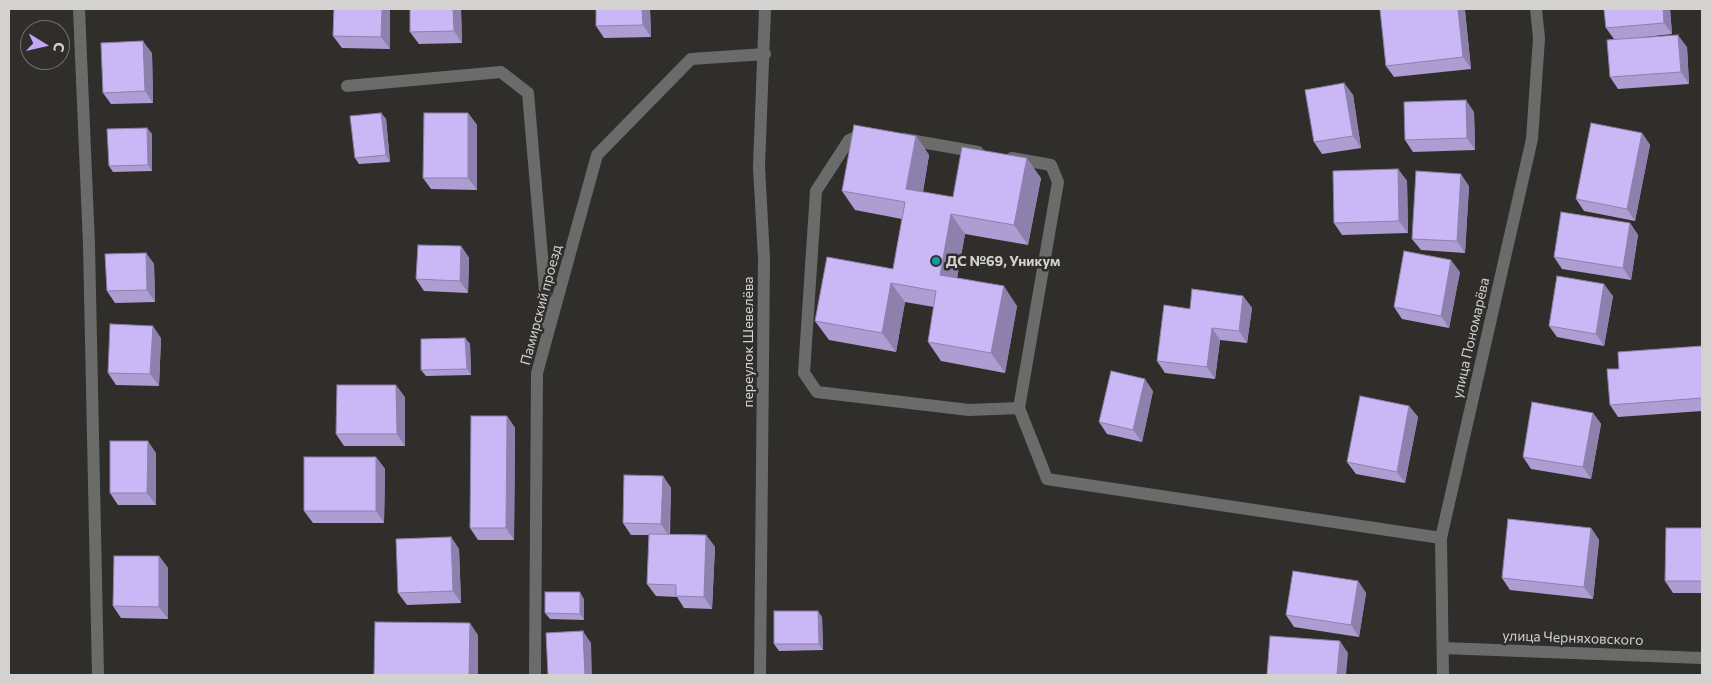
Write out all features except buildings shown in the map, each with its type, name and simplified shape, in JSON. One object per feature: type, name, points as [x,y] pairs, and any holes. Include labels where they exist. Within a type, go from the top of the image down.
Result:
[{"type":"street","points":[[79,9],[89,246],[98,675]]},
{"type":"street","name":"переулок Шевелёва","points":[[760,675],[764,258],[759,167],[765,54],[765,9]]},
{"type":"street","name":"улица Пономарёва","points":[[1444,675],[1441,538],[1532,139],[1539,38],[1536,9]]},
{"type":"street","name":"Памирский проезд","points":[[535,675],[537,373],[598,155],[691,59],[765,54]]},
{"type":"street","points":[[347,86],[501,72],[528,93],[548,334]]},
{"type":"street","points":[[876,134],[866,133],[849,140],[816,192],[804,373],[817,392],[969,410],[1019,408]]},
{"type":"street","points":[[896,138],[1050,164],[1058,182],[1019,408],[1047,480],[1441,538]]},
{"type":"street","name":"улица Черняховского","points":[[1443,648],[1702,658]]},
{"type":"place","name":"ДС №69, Уникум","points":[[936,261]]}]
